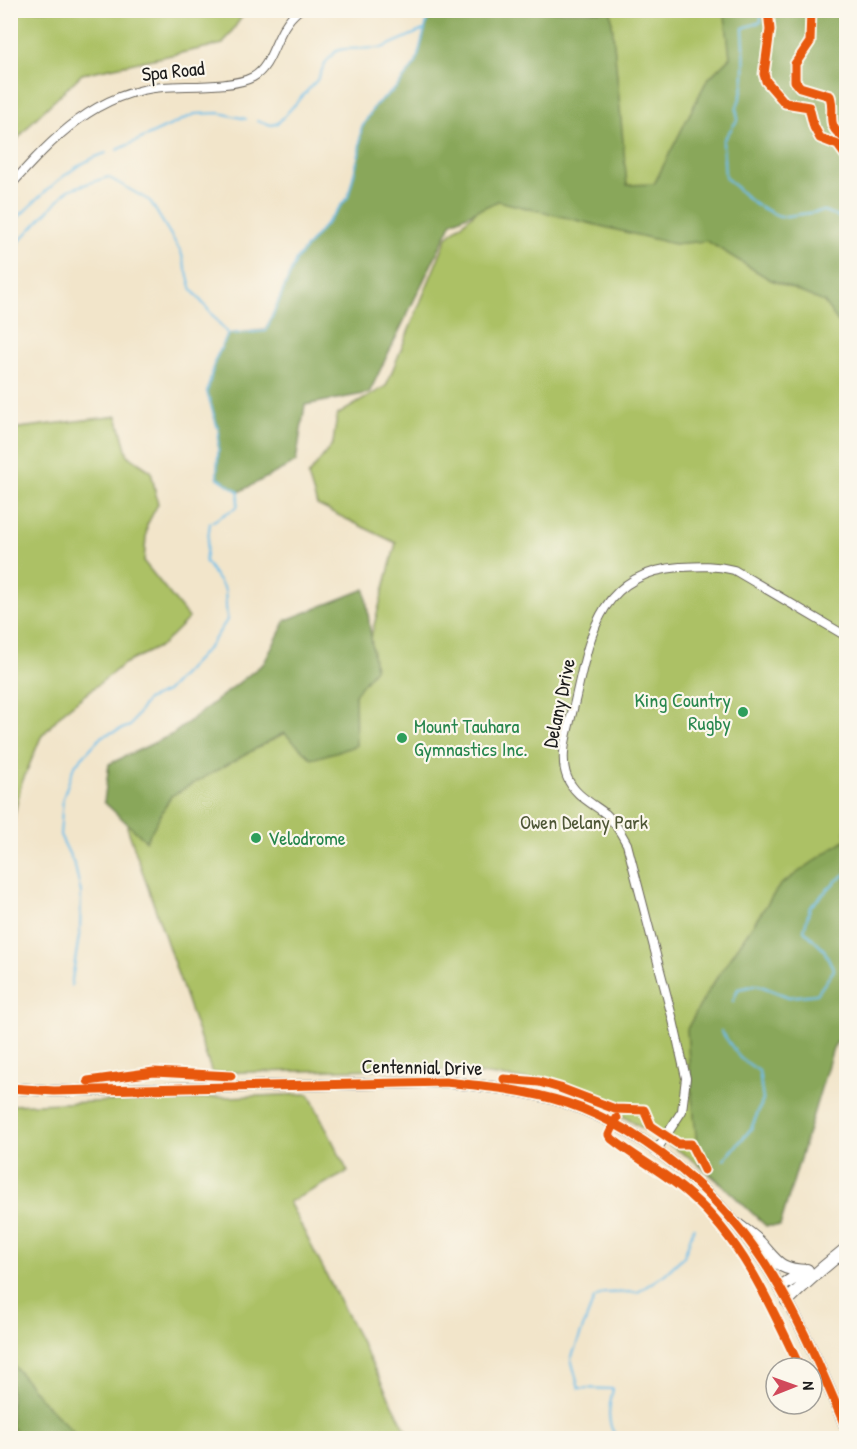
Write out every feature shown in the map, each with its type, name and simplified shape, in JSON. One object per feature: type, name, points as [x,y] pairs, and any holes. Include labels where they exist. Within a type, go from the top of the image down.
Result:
[{"type":"highway","points":[[738,1225],[758,1241],[780,1266],[786,1269],[807,1271]]},
{"type":"highway","points":[[787,1301],[825,1265],[846,1249]]},
{"type":"highway","points":[[780,1287],[814,1266],[825,1265]]},
{"type":"main road","name":"Centennial Drive","points":[[10,1088],[54,1091],[419,1082],[510,1089],[568,1104],[614,1125],[656,1151],[700,1187],[738,1225],[780,1287],[846,1428]]},
{"type":"street","name":"Spa Road","points":[[10,186],[64,131],[83,115],[105,103],[148,88],[238,82],[258,74],[266,64],[284,26],[299,10]]},
{"type":"street","name":"Delany Drive","points":[[656,1151],[682,1111],[684,1101],[686,1078],[673,1020],[627,844],[607,815],[577,793],[567,777],[563,762],[590,638],[601,613],[621,589],[638,576],[668,568],[714,565],[734,570],[846,636]]},
{"type":"green space","points":[[11,10],[246,11],[223,44],[82,74],[33,121],[11,147]]},
{"type":"green space","points":[[430,11],[611,11],[627,185],[654,184],[707,80],[730,57],[725,16],[712,11],[846,11],[846,333],[824,302],[769,279],[707,241],[674,244],[498,201],[452,222],[369,393],[305,405],[296,462],[239,492],[217,477],[219,432],[207,392],[215,360],[228,334],[266,330],[296,260],[348,197],[359,154],[361,129],[375,105],[397,87],[416,63]]},
{"type":"green space","name":"Owen Delany Park","points":[[592,11],[736,11],[846,66],[846,1015],[728,1190],[689,1157],[616,1112],[553,1082],[421,1068],[212,1073],[127,827],[149,805],[355,696],[396,543],[317,505],[308,476],[333,443],[337,415],[386,386],[447,237],[490,199]]},
{"type":"green space","points":[[117,416],[128,456],[151,471],[158,504],[147,525],[144,562],[189,618],[161,646],[124,664],[62,713],[41,737],[21,785],[11,830],[11,429]]},
{"type":"green space","points":[[365,589],[375,669],[355,694],[356,746],[312,759],[284,733],[171,796],[146,841],[104,802],[109,764],[173,734],[264,663],[286,620]]},
{"type":"green space","points":[[846,839],[846,1028],[833,1048],[780,1226],[766,1226],[699,1163],[687,1029],[708,991],[780,885]]},
{"type":"green space","points":[[309,1094],[348,1172],[289,1202],[410,1438],[11,1438],[10,1105]]},
{"type":"green space","points":[[10,1361],[42,1400],[79,1438],[25,1438],[11,1427]]},
{"type":"waterway","points":[[228,334],[266,331],[296,260],[348,197],[359,154],[361,129],[375,105],[397,87],[416,63],[430,10]]},
{"type":"waterway","points":[[761,10],[761,22],[743,28],[743,83],[737,107],[738,119],[723,141],[725,177],[753,203],[780,217],[824,211],[846,220]]},
{"type":"waterway","points":[[257,121],[272,125],[278,123],[317,80],[326,62],[336,51],[382,48],[423,30]]},
{"type":"waterway","points":[[117,150],[195,114],[220,113],[246,119]]},
{"type":"waterway","points":[[10,225],[66,174],[92,158],[106,153]]},
{"type":"waterway","points":[[10,251],[68,190],[108,177],[150,201],[181,252],[192,290],[228,334]]},
{"type":"waterway","points":[[71,986],[80,930],[81,893],[75,866],[60,835],[63,798],[74,766],[102,736],[130,726],[147,700],[166,692],[210,646],[227,620],[225,590],[205,561],[210,523],[237,507],[239,492],[217,477],[219,432],[207,392],[215,360],[228,334]]},
{"type":"waterway","points":[[733,1001],[738,989],[758,985],[789,997],[817,994],[834,970],[824,950],[804,930],[810,907],[846,874]]},
{"type":"waterway","points":[[721,1031],[740,1058],[759,1071],[763,1100],[751,1129],[724,1160]]},
{"type":"waterway","points":[[618,1438],[610,1421],[609,1409],[613,1389],[579,1388],[571,1359],[594,1299],[604,1293],[638,1292],[665,1274],[684,1256],[694,1227]]},
{"type":"cycle path","points":[[768,10],[770,30],[764,74],[766,81],[785,103],[809,107],[814,127],[820,138],[838,145],[846,156]]},
{"type":"cycle path","points":[[811,10],[810,42],[795,64],[795,81],[800,87],[830,96],[832,124],[846,139]]},
{"type":"cycle path","points":[[88,1081],[154,1072],[231,1076]]},
{"type":"cycle path","points":[[504,1079],[539,1082],[615,1109],[644,1110],[651,1126],[678,1144],[691,1144],[704,1170]]},
{"type":"cycle path","points":[[10,1088],[54,1091],[445,1082],[522,1092],[567,1103],[600,1116],[631,1133],[690,1177],[740,1230],[762,1258],[780,1288],[815,1357],[846,1428]]},
{"type":"cycle path","points":[[617,1118],[609,1135],[612,1139],[681,1187],[709,1213],[725,1233],[754,1276],[794,1356]]},
{"type":"place","name":"King Country Rugby","points":[[743,712]]},
{"type":"place","name":"Mount Tauhara Gymnastics Inc.","points":[[402,738]]},
{"type":"place","name":"Velodrome","points":[[256,838]]}]
